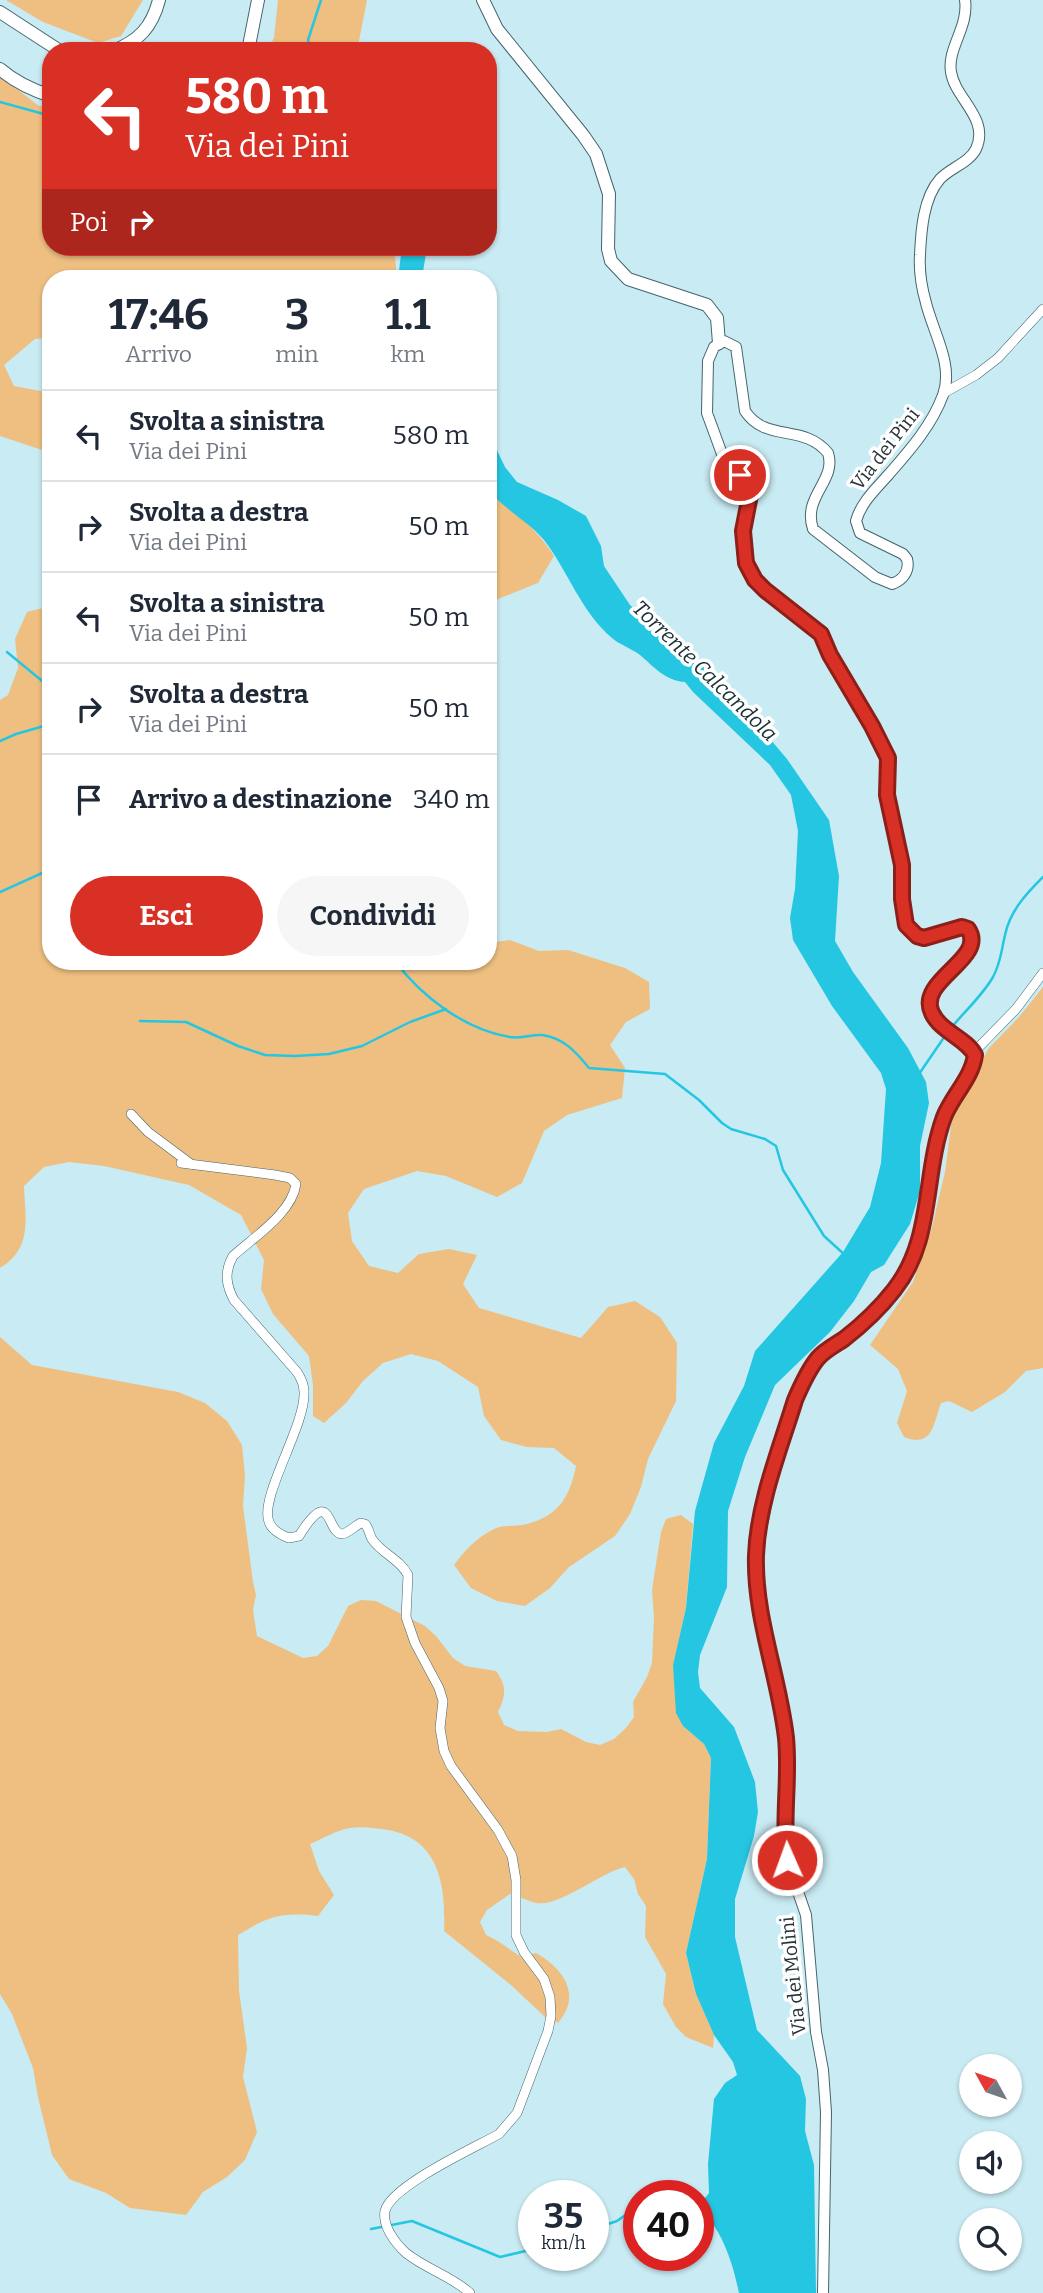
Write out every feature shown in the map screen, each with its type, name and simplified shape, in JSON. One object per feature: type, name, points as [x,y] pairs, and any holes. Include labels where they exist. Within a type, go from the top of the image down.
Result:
[{"type":"main road","points":[[132,42],[150,24],[159,0]]},
{"type":"main road","points":[[250,42],[258,0]]},
{"type":"main road","points":[[483,0],[497,29],[596,154],[610,194],[608,249],[611,261],[628,279],[707,305],[718,318],[719,343]]},
{"type":"main road","points":[[0,12],[47,42]]},
{"type":"main road","points":[[0,69],[11,79],[42,93]]},
{"type":"street","points":[[491,0],[513,49]]},
{"type":"street","name":"Via dei Pini","points":[[719,343],[729,342],[738,351],[745,411],[750,419],[767,429],[805,436],[814,440],[828,453],[830,469],[810,509],[813,529],[886,583],[902,579],[907,570],[907,559],[903,554],[860,533],[857,528],[858,516],[867,500],[925,429],[944,393],[947,381],[942,351],[925,301],[920,258],[925,212],[930,194],[939,180],[975,152],[980,131],[974,115],[954,83],[951,72],[950,60],[965,22],[965,0]]},
{"type":"street","points":[[944,393],[976,375],[998,358],[1043,309]]},
{"type":"street","points":[[719,343],[710,353],[708,361],[707,412],[722,454],[748,487],[750,495],[743,531],[746,563],[755,580],[765,590],[821,634],[830,655],[885,749],[889,765],[887,795],[902,865],[902,899],[906,925],[917,936],[924,938],[962,927],[971,934],[968,952],[936,986],[930,1000],[931,1012],[946,1030],[972,1050],[1016,1009],[1043,973]]},
{"type":"street","name":"Via dei Molini","points":[[823,2293],[826,2112],[823,2070],[816,2032],[806,1915],[787,1860],[785,1842],[788,1767],[785,1734],[759,1606],[756,1554],[770,1485],[802,1383],[818,1358],[857,1328],[895,1289],[914,1257],[928,1207],[934,1158],[944,1116],[971,1070],[975,1059],[972,1050]]},
{"type":"street","points":[[131,1114],[148,1132],[193,1165]]},
{"type":"street","points":[[181,1163],[275,1175],[290,1178],[296,1184],[294,1196],[285,1209],[233,1256],[226,1275],[227,1287],[234,1300],[297,1372],[305,1393],[299,1423],[267,1512],[268,1521],[273,1529],[289,1538],[299,1536],[309,1518],[317,1513],[330,1517],[340,1534],[346,1534],[361,1523],[365,1524],[372,1539],[405,1569],[408,1575],[406,1617],[415,1643],[443,1701],[440,1728],[444,1751],[451,1766],[498,1830],[512,1856],[516,1880],[516,1935],[524,1952],[544,1979],[550,1997],[551,2016],[548,2031],[527,2089],[509,2124],[499,2134],[411,2183],[394,2196],[385,2210],[385,2219],[395,2242],[408,2254],[470,2293]]},
{"type":"shaded area","points":[[6,0],[143,0],[121,36],[101,42],[43,22]]},
{"type":"shaded area","points":[[278,0],[367,0],[359,42],[272,42]]},
{"type":"shaded area","points":[[0,76],[42,106],[42,256],[395,256],[396,270],[42,270],[42,339],[35,339],[4,365],[14,386],[42,391],[42,450],[0,436]]},
{"type":"shaded area","points":[[497,497],[528,524],[554,556],[538,583],[497,599]]},
{"type":"shaded area","points":[[42,608],[42,970],[497,970],[497,942],[510,940],[539,951],[568,950],[625,968],[649,982],[650,1009],[626,1022],[610,1045],[625,1068],[622,1098],[567,1115],[544,1131],[522,1183],[497,1197],[446,1176],[417,1171],[364,1189],[348,1213],[352,1241],[369,1266],[398,1273],[419,1254],[449,1249],[477,1255],[463,1284],[479,1308],[581,1338],[608,1307],[635,1301],[660,1317],[677,1343],[676,1401],[648,1459],[630,1514],[615,1536],[569,1567],[550,1588],[525,1606],[497,1601],[471,1588],[454,1565],[472,1544],[488,1532],[498,1527],[523,1525],[555,1510],[566,1496],[576,1466],[554,1448],[527,1447],[501,1440],[484,1416],[478,1387],[438,1361],[411,1354],[383,1363],[324,1423],[313,1416],[309,1356],[273,1314],[261,1289],[264,1260],[241,1215],[189,1185],[104,1166],[69,1162],[44,1167],[24,1186],[25,1232],[18,1251],[0,1268],[0,700],[8,695],[18,668],[15,639],[27,612]]},
{"type":"shaded area","points":[[1043,987],[1043,1368],[1026,1371],[1005,1392],[972,1412],[949,1401],[941,1403],[930,1432],[926,1437],[914,1440],[904,1437],[897,1423],[907,1391],[898,1369],[870,1345],[913,1282],[931,1231],[945,1172],[952,1119],[971,1079],[989,1048]]},
{"type":"shaded area","points":[[0,1337],[32,1365],[178,1392],[205,1403],[227,1421],[242,1445],[245,1475],[243,1506],[256,1595],[253,1610],[257,1636],[303,1658],[317,1656],[328,1646],[348,1606],[361,1600],[376,1601],[425,1626],[453,1658],[465,1666],[496,1671],[504,1691],[498,1712],[504,1725],[518,1731],[547,1732],[561,1729],[586,1742],[600,1745],[614,1739],[626,1728],[634,1717],[633,1702],[652,1663],[652,1590],[661,1532],[666,1519],[681,1515],[693,1524],[686,1608],[673,1666],[683,1726],[704,1744],[711,1758],[707,1859],[686,1953],[696,1994],[714,2035],[713,2048],[686,2037],[676,2027],[663,2004],[666,1974],[645,1937],[646,1906],[638,1894],[634,1879],[625,1867],[604,1875],[569,1895],[546,1903],[510,1894],[487,1910],[480,1922],[486,1935],[522,1957],[536,1953],[562,1975],[569,1993],[569,2002],[558,2023],[545,2017],[511,1985],[444,1931],[441,1882],[429,1854],[419,1843],[388,1830],[350,1828],[310,1844],[319,1871],[334,1895],[318,1916],[276,1917],[258,1923],[238,1935],[239,1991],[247,2048],[243,2077],[257,2132],[245,2160],[227,2177],[203,2192],[186,2215],[130,2208],[106,2193],[69,2179],[52,2155],[33,2068],[12,2014],[0,1994]]},
{"type":"water","points":[[401,256],[426,256],[423,270],[399,270]]},
{"type":"water","points":[[497,450],[505,467],[517,482],[586,516],[601,546],[604,566],[630,605],[663,634],[708,666],[787,759],[829,820],[839,876],[835,941],[853,972],[908,1048],[926,1082],[929,1103],[920,1146],[920,1191],[910,1224],[884,1265],[871,1272],[854,1301],[830,1332],[775,1385],[745,1457],[728,1511],[727,1587],[700,1655],[698,1672],[700,1688],[734,1727],[755,1782],[758,1812],[754,1836],[735,1899],[735,1937],[757,2030],[800,2076],[806,2099],[805,2131],[814,2165],[816,2293],[739,2293],[732,2266],[714,2227],[714,2180],[709,2180],[708,2164],[714,2099],[725,2083],[737,2075],[733,2062],[714,2035],[696,1994],[686,1953],[707,1859],[711,1758],[704,1744],[683,1726],[676,1713],[673,1665],[686,1608],[695,1511],[714,1443],[744,1386],[755,1351],[843,1252],[870,1207],[881,1163],[886,1089],[881,1073],[832,1006],[793,940],[790,918],[795,889],[798,831],[791,795],[770,765],[685,682],[655,669],[601,628],[544,540],[497,499]]},
{"type":"waterway","name":"Torrente Calcandola","points":[[308,42],[321,0]]},
{"type":"waterway","points":[[0,102],[42,114]]},
{"type":"waterway","points":[[7,652],[42,681]]},
{"type":"waterway","points":[[0,741],[42,727]]},
{"type":"waterway","points":[[0,892],[42,873]]},
{"type":"waterway","points":[[951,1028],[993,977],[1011,918],[1025,896],[1043,877]]},
{"type":"waterway","points":[[403,970],[445,1010],[477,1027],[510,1037],[538,1035],[557,1039],[569,1047],[589,1068],[665,1074],[731,1129],[765,1139],[776,1146],[783,1170],[824,1236],[845,1255]]},
{"type":"waterway","points":[[140,1021],[186,1022],[238,1046],[265,1055],[295,1056],[329,1054],[362,1046],[410,1022],[446,1009]]},
{"type":"waterway","points":[[919,1074],[947,1033]]},
{"type":"waterway","points":[[609,2224],[623,2217]]},
{"type":"waterway","points":[[371,2229],[412,2221],[500,2257],[518,2253]]},
{"type":"route","points":[[740,475],[750,495],[743,531],[746,563],[755,580],[765,590],[821,634],[830,655],[885,749],[889,765],[887,795],[902,865],[902,899],[906,925],[910,931],[924,938],[962,927],[968,929],[972,938],[968,952],[936,986],[930,1000],[931,1012],[946,1030],[975,1055],[971,1070],[944,1116],[934,1158],[928,1207],[914,1257],[895,1289],[857,1328],[818,1358],[802,1383],[762,1517],[756,1554],[759,1606],[785,1734],[788,1767],[785,1842],[787,1860]]}]
